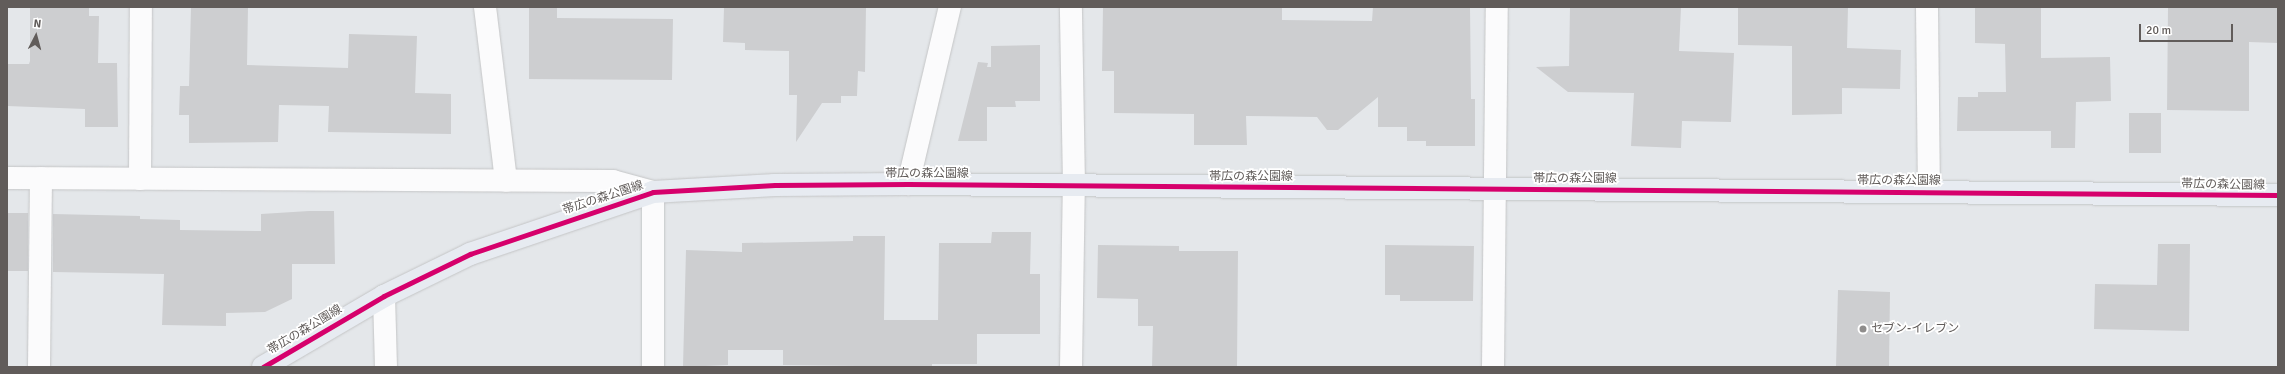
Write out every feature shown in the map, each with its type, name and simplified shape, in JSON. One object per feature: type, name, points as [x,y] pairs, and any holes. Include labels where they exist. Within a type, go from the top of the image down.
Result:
[{"type":"main road","name":"帯広の森公園線","points":[[263,367],[384,296],[470,254],[653,192],[776,185],[908,184],[2278,195]]},
{"type":"street","points":[[140,178],[141,7]]},
{"type":"street","points":[[486,7],[506,181]]},
{"type":"street","points":[[908,184],[950,7]]},
{"type":"street","points":[[1071,7],[1074,186],[1071,367]]},
{"type":"street","points":[[1493,367],[1497,7]]},
{"type":"street","points":[[1927,7],[1929,191]]},
{"type":"street","points":[[7,178],[612,181],[653,192],[653,367]]},
{"type":"street","points":[[39,367],[41,178]]},
{"type":"street","points":[[384,296],[386,367]]},
{"type":"building","points":[[30,7],[89,7],[89,16],[99,16],[98,63],[117,63],[118,127],[85,127],[85,109],[7,106],[7,64],[29,64],[30,61]]},
{"type":"building","points":[[191,7],[248,7],[247,65],[348,68],[349,34],[417,36],[415,93],[451,94],[451,134],[328,132],[329,106],[279,105],[278,142],[189,143],[189,115],[179,115],[180,86],[189,86]]},
{"type":"building","points":[[529,7],[557,7],[557,18],[673,19],[672,80],[529,79]]},
{"type":"building","points":[[724,7],[866,7],[865,72],[858,71],[857,96],[841,96],[841,103],[822,103],[796,142],[797,95],[789,95],[789,51],[745,50],[745,43],[723,42]]},
{"type":"building","points":[[1103,7],[1282,7],[1282,20],[1372,21],[1373,7],[1470,7],[1471,99],[1475,99],[1475,146],[1426,146],[1426,141],[1407,141],[1407,127],[1378,127],[1378,97],[1338,130],[1327,130],[1317,117],[1246,116],[1247,145],[1194,145],[1194,114],[1114,113],[1114,71],[1102,71]]},
{"type":"building","points":[[1570,7],[1681,7],[1679,51],[1734,53],[1731,122],[1682,121],[1681,148],[1631,146],[1634,93],[1568,92],[1536,67],[1569,66]]},
{"type":"building","points":[[1738,7],[1848,7],[1847,48],[1901,50],[1900,89],[1842,88],[1842,114],[1792,115],[1792,46],[1738,45]]},
{"type":"building","points":[[1975,7],[2041,7],[2041,58],[2110,57],[2111,101],[2076,102],[2075,148],[2051,148],[2051,131],[1957,131],[1958,97],[1978,97],[1978,92],[2006,92],[2005,44],[1975,43]]},
{"type":"building","points":[[2168,7],[2278,7],[2278,43],[2249,42],[2249,111],[2167,110]]},
{"type":"building","points":[[1040,45],[1040,101],[1015,101],[1016,107],[987,107],[987,141],[958,141],[978,62],[988,63],[987,67],[991,67],[991,46]]},
{"type":"building","points":[[2129,113],[2161,113],[2161,153],[2129,153]]},
{"type":"building","points":[[334,211],[335,264],[292,264],[292,299],[265,312],[226,313],[226,326],[162,325],[164,274],[53,272],[53,214],[140,216],[140,219],[180,220],[180,230],[261,231],[261,214]]},
{"type":"building","points":[[7,213],[28,213],[28,271],[7,271]]},
{"type":"building","points":[[992,232],[1031,232],[1030,274],[1040,274],[1040,334],[977,334],[977,364],[932,364],[932,367],[783,365],[783,350],[728,350],[728,365],[683,367],[686,250],[742,252],[742,243],[853,241],[853,236],[885,236],[884,320],[938,320],[939,243],[991,243]]},
{"type":"building","points":[[2158,244],[2190,244],[2189,331],[2094,329],[2095,284],[2157,285]]},
{"type":"building","points":[[1098,245],[1179,246],[1179,251],[1238,251],[1237,367],[1152,367],[1153,326],[1138,326],[1138,299],[1097,298]]},
{"type":"building","points":[[1385,245],[1474,246],[1473,301],[1400,301],[1400,295],[1385,295]]},
{"type":"building","name":"セブン-イレブン","points":[[1838,290],[1890,292],[1889,367],[1836,367]]},
{"type":"cycle path","points":[[263,367],[384,296],[470,254],[653,192],[775,185],[908,184],[2278,195]]},
{"type":"place","name":"セブン-イレブン","points":[[1863,329]]}]
